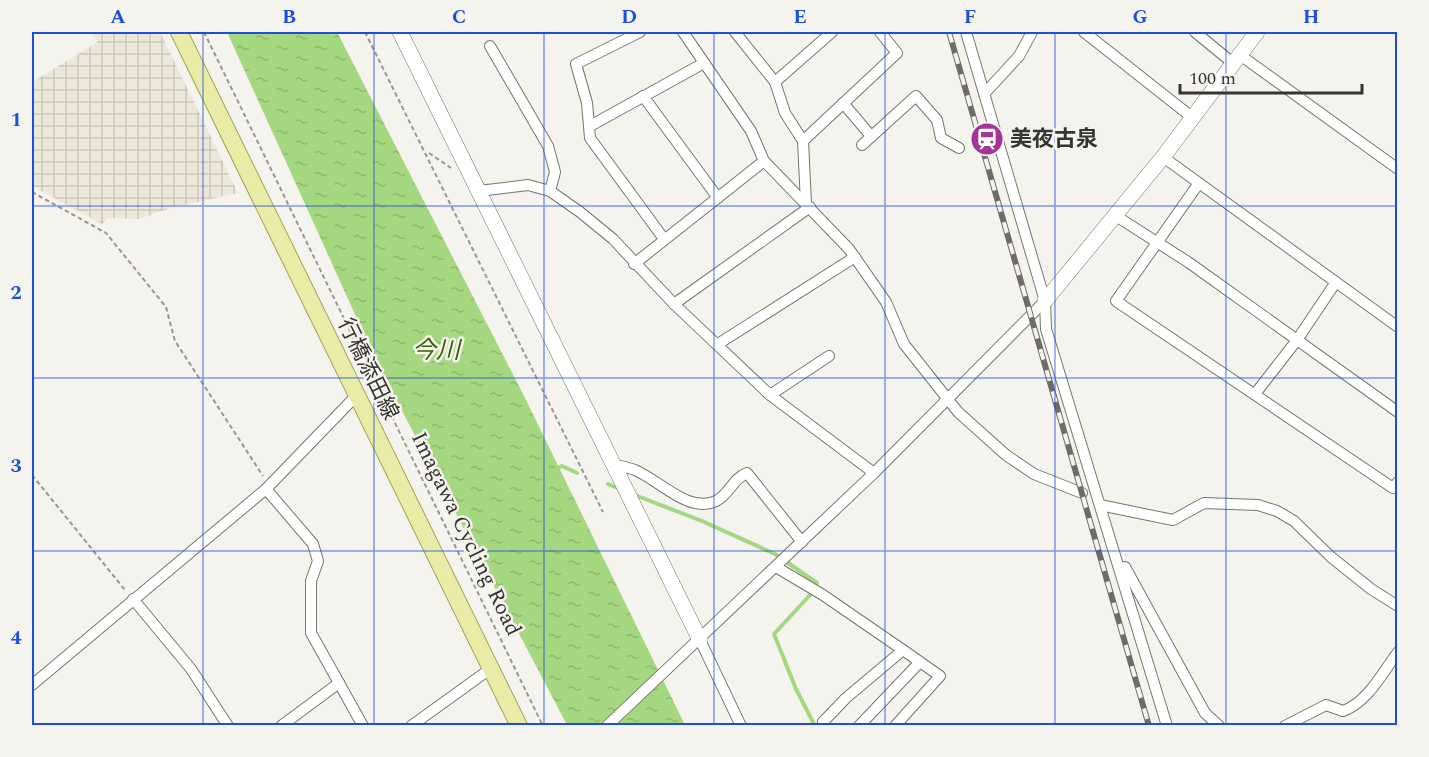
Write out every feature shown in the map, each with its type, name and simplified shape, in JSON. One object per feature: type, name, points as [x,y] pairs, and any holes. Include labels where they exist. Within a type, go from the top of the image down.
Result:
[{"type":"main road","name":"行橋添田線","points":[[178,32],[519,726]]},
{"type":"street","points":[[400,32],[631,503],[695,644],[741,726]]},
{"type":"street","points":[[640,32],[576,64],[584,86],[590,138],[664,239]]},
{"type":"street","points":[[683,32],[751,131],[764,161],[855,257],[886,302],[904,344],[946,399],[1006,455],[1034,474],[1082,493]]},
{"type":"street","points":[[735,32],[775,82],[785,113],[803,141],[808,205]]},
{"type":"street","points":[[775,82],[832,32]]},
{"type":"street","points":[[803,141],[897,53],[880,32]]},
{"type":"street","points":[[966,32],[1045,301],[1046,329],[1116,551],[1167,726]]},
{"type":"street","points":[[984,94],[1019,56],[1032,32]]},
{"type":"street","points":[[1084,32],[1192,118]]},
{"type":"street","points":[[1195,32],[1398,169]]},
{"type":"street","points":[[607,726],[874,473],[1045,301],[1163,157],[1257,32]]},
{"type":"street","points":[[490,46],[548,146],[555,171],[550,191]]},
{"type":"street","points":[[590,126],[704,63]]},
{"type":"street","points":[[643,96],[718,198]]},
{"type":"street","points":[[862,145],[916,96],[937,120],[941,138],[959,148]]},
{"type":"street","points":[[843,103],[872,136]]},
{"type":"street","points":[[1163,157],[1398,327]]},
{"type":"street","points":[[634,264],[764,161]]},
{"type":"street","points":[[1199,183],[1116,301],[1393,488],[1398,482]]},
{"type":"street","points":[[475,184],[528,184],[550,191],[605,232],[674,304],[770,395],[874,473]]},
{"type":"street","points":[[674,304],[808,205]]},
{"type":"street","points":[[1116,216],[1188,262],[1398,412]]},
{"type":"street","points":[[718,344],[855,257]]},
{"type":"street","points":[[1255,394],[1297,340],[1336,282]]},
{"type":"street","points":[[770,395],[829,356]]},
{"type":"street","points":[[32,685],[268,487],[356,396]]},
{"type":"street","points":[[612,466],[635,470],[687,500],[704,504],[717,500],[727,493],[736,477],[747,473],[802,542]]},
{"type":"street","points":[[268,487],[313,544],[318,561],[311,581],[311,633],[363,726]]},
{"type":"street","points":[[1100,505],[1173,520],[1188,509],[1214,502],[1258,504],[1294,521],[1331,557],[1371,589],[1397,605]]},
{"type":"street","points":[[1116,551],[1205,713],[1219,726]]},
{"type":"street","points":[[777,566],[824,595],[940,676],[896,726]]},
{"type":"street","points":[[133,599],[191,669],[228,726]]},
{"type":"street","points":[[825,726],[823,722],[846,698],[903,650]]},
{"type":"street","points":[[1285,726],[1326,705],[1343,711],[1350,709],[1370,689],[1398,652]]},
{"type":"street","points":[[859,726],[920,662]]},
{"type":"street","points":[[411,726],[490,669]]},
{"type":"street","points":[[280,726],[339,683]]},
{"type":"path","name":"Imagawa Cycling Road","points":[[204,32],[543,726]]},
{"type":"path","points":[[365,32],[603,512]]},
{"type":"path","points":[[426,151],[475,184]]},
{"type":"path","points":[[32,192],[106,233],[144,279],[166,307],[175,341],[268,487]]},
{"type":"path","points":[[32,475],[133,599]]},
{"type":"shaded area","points":[[90,32],[160,32],[238,193],[174,207],[139,219],[108,218],[102,224],[32,186],[32,82],[98,42]]},
{"type":"water","name":"今川","points":[[227,32],[337,32],[523,394],[685,725],[567,725],[378,365]]},
{"type":"waterway","points":[[556,469],[562,466],[577,473]]},
{"type":"waterway","points":[[608,484],[620,489]]},
{"type":"waterway","points":[[632,494],[702,521],[775,554],[817,583]]},
{"type":"waterway","points":[[811,594],[774,634],[796,689],[815,726]]},
{"type":"railway","points":[[949,32],[1149,726]]},
{"type":"place","name":"美夜古泉","points":[[987,139]]}]
